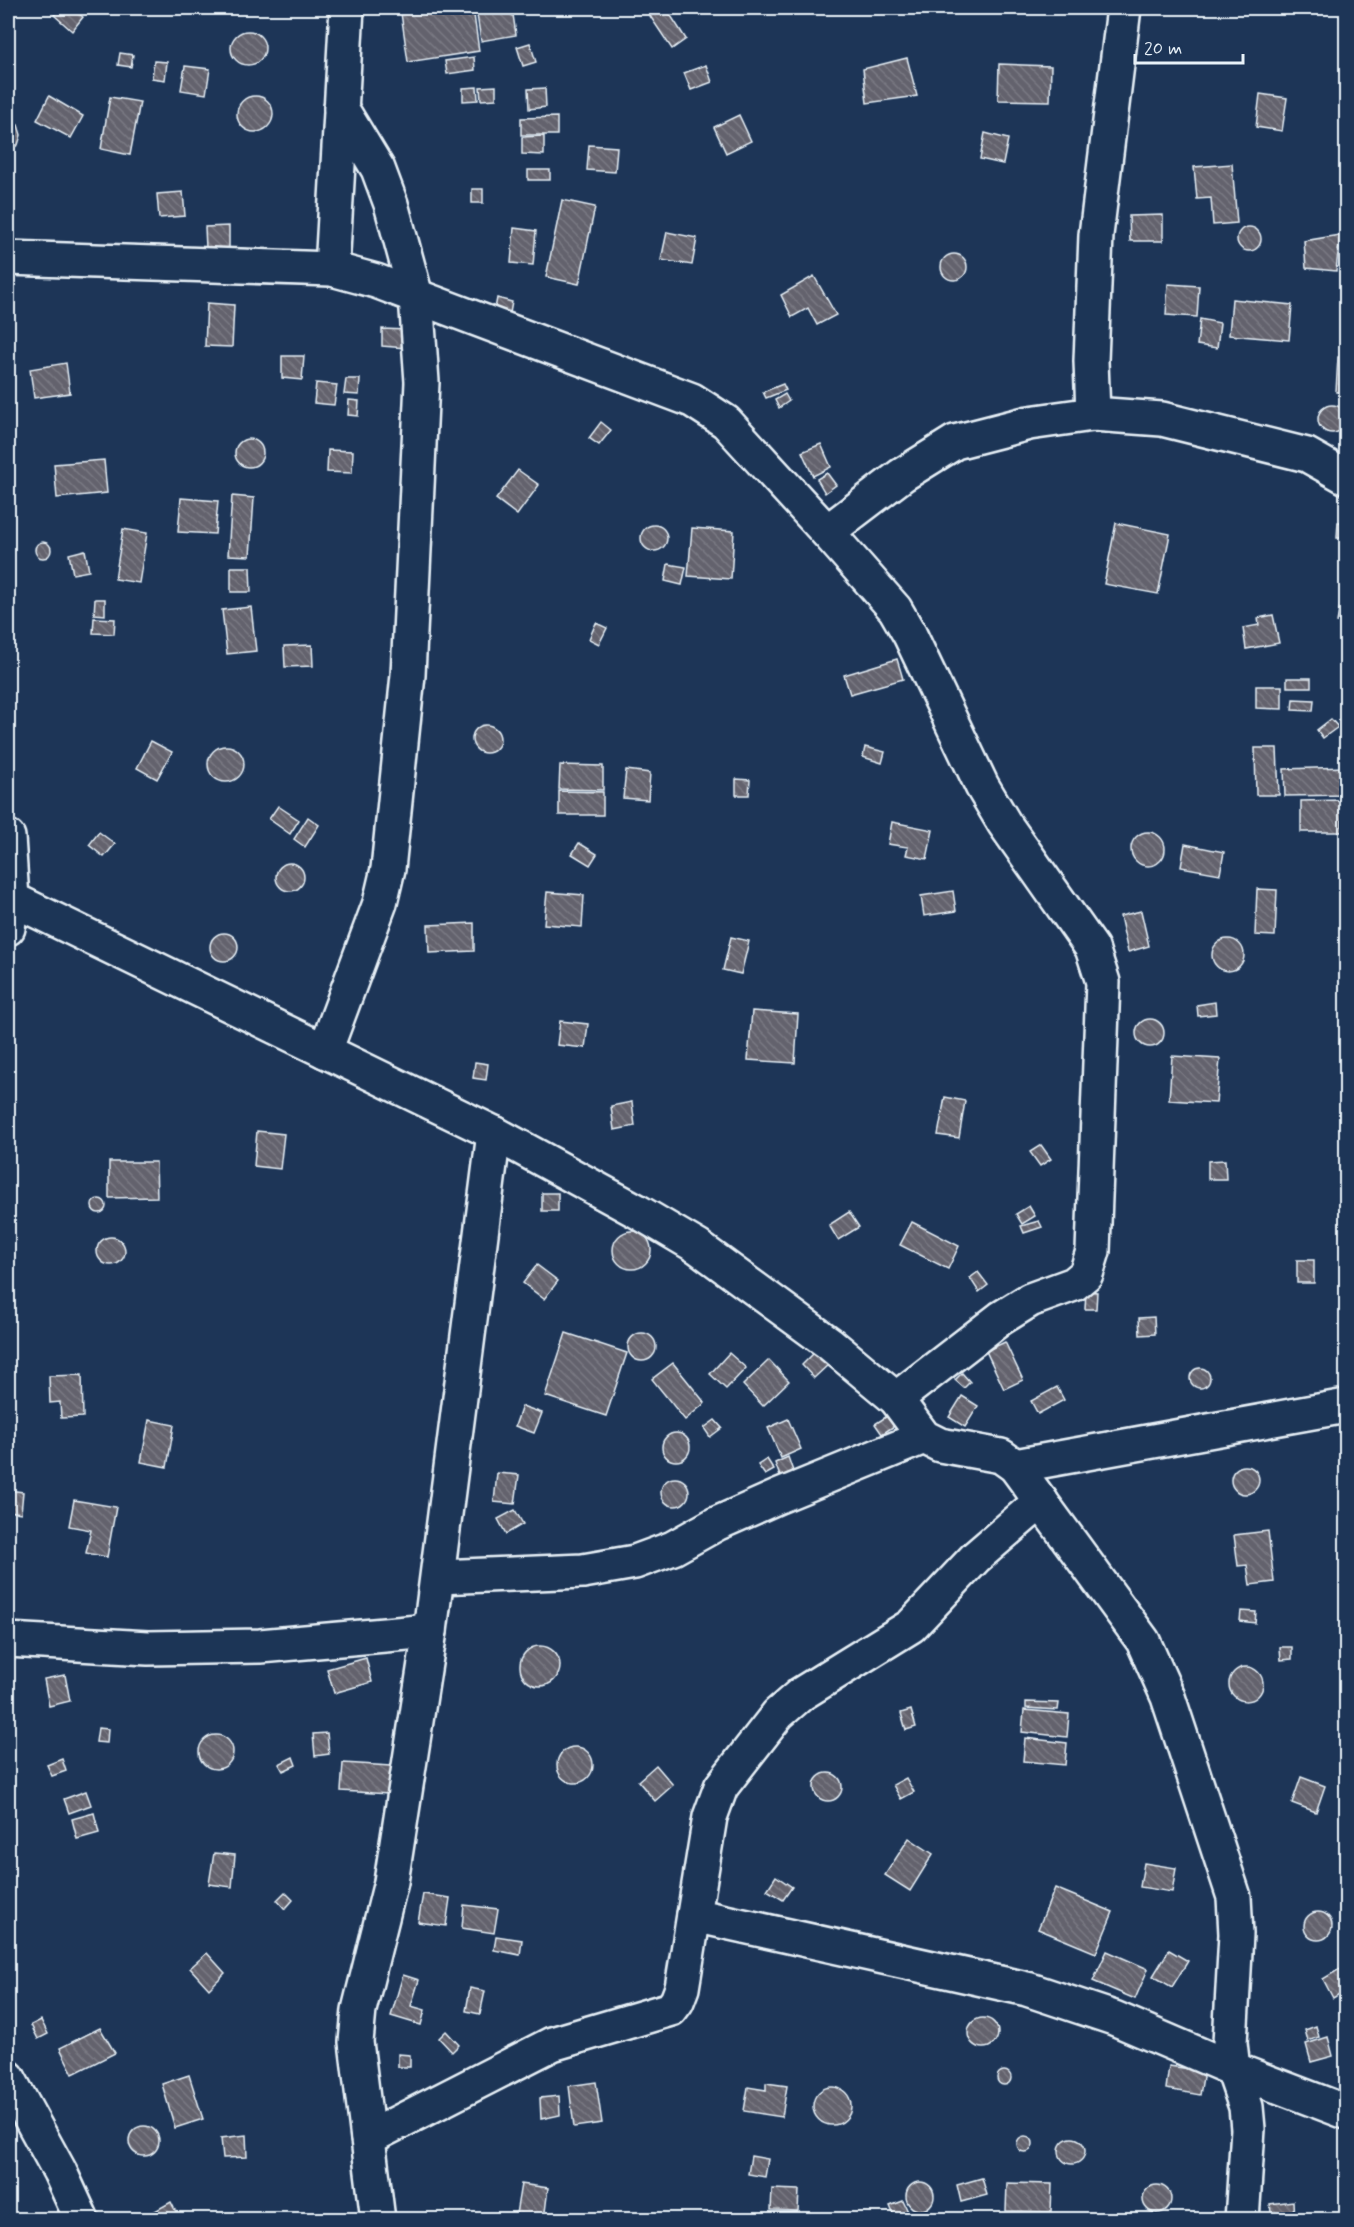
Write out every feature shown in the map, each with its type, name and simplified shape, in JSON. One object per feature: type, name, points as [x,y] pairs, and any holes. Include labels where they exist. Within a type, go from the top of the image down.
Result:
[{"type":"street","points":[[332,269],[347,8]]},
{"type":"street","points":[[1093,414],[1091,362],[1096,235],[1124,8]]},
{"type":"street","points":[[325,1051],[380,903],[388,869],[408,675],[422,381],[416,296],[392,204],[378,169],[341,108]]},
{"type":"street","points":[[8,258],[332,269],[376,281],[692,400],[726,422],[895,609],[910,635],[982,786],[1004,822],[1092,948],[1103,982],[1093,1251],[1086,1274],[1074,1284],[1030,1300],[1001,1318],[896,1399]]},
{"type":"street","points":[[827,532],[902,476],[956,442],[1029,423],[1093,414],[1173,421],[1307,455],[1347,477]]},
{"type":"street","points":[[8,837],[9,891],[325,1051],[494,1133],[637,1211],[698,1246],[829,1343],[896,1399],[924,1437],[940,1445],[1001,1456],[1015,1466],[1143,1641],[1168,1697],[1234,1897],[1236,1934],[1230,2043],[1233,2068],[1246,2107],[1248,2129],[1242,2220]]},
{"type":"street","points":[[378,2220],[356,2042],[359,2010],[391,1882],[430,1631],[494,1133]]},
{"type":"street","points":[[1015,1466],[1347,1406]]},
{"type":"street","points":[[438,1577],[583,1571],[635,1562],[673,1548],[716,1524],[777,1497],[924,1437]]},
{"type":"street","points":[[368,2138],[552,2044],[671,2009],[682,1988],[711,1817],[721,1787],[777,1714],[801,1694],[911,1626],[976,1557],[1041,1501]]},
{"type":"street","points":[[8,1640],[147,1648],[260,1646],[430,1631]]},
{"type":"street","points":[[694,1915],[1027,1989],[1114,2018],[1233,2068],[1347,2112]]},
{"type":"street","points":[[8,2077],[60,2172],[82,2220]]},
{"type":"building","points":[[61,8],[72,8],[83,17],[72,31],[54,15]]},
{"type":"building","points":[[437,8],[473,8],[479,51],[408,62],[401,13]]},
{"type":"building","points":[[476,8],[512,8],[516,35],[481,41]]},
{"type":"building","points":[[666,8],[686,39],[672,49],[650,16]]},
{"type":"building","points":[[248,31],[260,36],[265,48],[260,60],[248,65],[236,60],[231,48],[236,36]]},
{"type":"building","points":[[530,43],[536,62],[523,66],[517,47]]},
{"type":"building","points":[[120,53],[133,55],[131,67],[118,65]]},
{"type":"building","points":[[474,57],[475,70],[447,74],[445,61]]},
{"type":"building","points":[[907,58],[917,96],[867,103],[863,69]]},
{"type":"building","points":[[154,61],[167,62],[165,80],[152,78]]},
{"type":"building","points":[[999,64],[1051,66],[1050,101],[998,100]]},
{"type":"building","points":[[706,65],[712,82],[691,90],[684,73]]},
{"type":"building","points":[[185,66],[210,69],[206,94],[181,90]]},
{"type":"building","points":[[496,86],[496,99],[481,100],[480,87]]},
{"type":"building","points":[[477,87],[478,100],[463,101],[463,88]]},
{"type":"building","points":[[545,88],[546,107],[529,109],[528,89]]},
{"type":"building","points":[[1260,94],[1287,98],[1282,131],[1256,127]]},
{"type":"building","points":[[49,96],[83,116],[71,138],[37,120]]},
{"type":"building","points":[[255,96],[268,101],[273,114],[268,127],[255,132],[242,127],[237,114],[242,101]]},
{"type":"building","points":[[110,97],[140,102],[130,155],[101,149]]},
{"type":"building","points":[[739,115],[751,141],[726,153],[714,127]]},
{"type":"building","points":[[557,117],[557,135],[521,135],[521,118]]},
{"type":"building","points":[[8,119],[18,125],[21,135],[18,145],[9,150]]},
{"type":"building","points":[[985,133],[1008,139],[1003,164],[980,159]]},
{"type":"building","points":[[544,136],[544,155],[522,154],[522,137]]},
{"type":"building","points":[[589,145],[617,147],[615,172],[587,170]]},
{"type":"building","points":[[1232,164],[1237,223],[1213,225],[1211,198],[1197,199],[1194,167]]},
{"type":"building","points":[[528,170],[550,170],[550,180],[528,180]]},
{"type":"building","points":[[472,189],[483,189],[483,203],[472,203]]},
{"type":"building","points":[[183,192],[185,216],[159,218],[157,194]]},
{"type":"building","points":[[562,200],[595,207],[579,284],[546,277]]},
{"type":"building","points":[[1163,215],[1163,241],[1130,241],[1129,216]]},
{"type":"building","points":[[229,226],[229,248],[206,248],[205,227]]},
{"type":"building","points":[[1244,227],[1254,227],[1261,234],[1261,244],[1254,251],[1244,251],[1237,244],[1237,234]]},
{"type":"building","points":[[514,228],[536,231],[533,265],[511,263]]},
{"type":"building","points":[[667,232],[697,238],[692,265],[661,260]]},
{"type":"building","points":[[1340,235],[1336,271],[1306,268],[1304,241]]},
{"type":"building","points":[[954,254],[964,257],[967,267],[964,277],[954,280],[944,277],[941,267],[944,257]]},
{"type":"building","points":[[814,276],[836,315],[817,325],[808,308],[792,317],[781,295]]},
{"type":"building","points":[[1168,284],[1199,286],[1197,317],[1166,315]]},
{"type":"building","points":[[497,298],[512,302],[510,313],[495,309]]},
{"type":"building","points":[[1232,299],[1292,305],[1289,340],[1229,335]]},
{"type":"building","points":[[207,303],[234,305],[232,347],[205,346]]},
{"type":"building","points":[[1200,319],[1220,323],[1217,348],[1197,345]]},
{"type":"building","points":[[382,329],[407,330],[406,348],[382,346]]},
{"type":"building","points":[[282,356],[304,356],[302,380],[282,378]]},
{"type":"building","points":[[1338,357],[1346,357],[1346,392],[1336,392]]},
{"type":"building","points":[[66,363],[70,393],[34,398],[30,369]]},
{"type":"building","points":[[346,379],[360,379],[359,395],[344,394]]},
{"type":"building","points":[[316,383],[337,385],[334,405],[314,403]]},
{"type":"building","points":[[783,384],[786,390],[766,398],[763,392]]},
{"type":"building","points":[[785,394],[789,401],[779,408],[775,400]]},
{"type":"building","points":[[349,400],[359,401],[358,416],[348,415]]},
{"type":"building","points":[[1332,405],[1342,409],[1346,419],[1342,429],[1332,433],[1322,429],[1318,419],[1322,409]]},
{"type":"building","points":[[601,422],[611,430],[599,445],[589,438]]},
{"type":"building","points":[[249,439],[259,443],[263,453],[259,463],[249,467],[239,463],[235,453],[239,443]]},
{"type":"building","points":[[821,444],[831,467],[813,476],[802,452]]},
{"type":"building","points":[[328,450],[353,451],[352,473],[327,472]]},
{"type":"building","points":[[104,460],[107,493],[57,498],[54,464]]},
{"type":"building","points":[[518,470],[539,485],[517,515],[496,499]]},
{"type":"building","points":[[827,473],[836,485],[825,493],[817,479]]},
{"type":"building","points":[[232,496],[254,498],[250,556],[228,555]]},
{"type":"building","points":[[181,498],[218,501],[215,534],[178,532]]},
{"type":"building","points":[[1338,522],[1346,522],[1346,538],[1337,538]]},
{"type":"building","points":[[1116,523],[1170,534],[1158,594],[1104,584]]},
{"type":"building","points":[[654,525],[663,529],[667,538],[663,547],[654,551],[645,547],[641,538],[645,529]]},
{"type":"building","points":[[692,528],[734,531],[731,579],[688,576]]},
{"type":"building","points":[[123,529],[147,533],[139,583],[115,579]]},
{"type":"building","points":[[43,542],[49,544],[51,550],[49,556],[43,558],[37,556],[35,550],[37,544]]},
{"type":"building","points":[[85,550],[89,571],[73,574],[69,554]]},
{"type":"building","points":[[668,564],[686,567],[682,585],[665,581]]},
{"type":"building","points":[[231,567],[250,567],[251,592],[231,592]]},
{"type":"building","points":[[1346,573],[1346,623],[1337,622]]},
{"type":"building","points":[[95,599],[105,599],[105,615],[94,614]]},
{"type":"building","points":[[251,607],[256,651],[227,654],[222,610]]},
{"type":"building","points":[[1273,615],[1279,643],[1246,649],[1243,628],[1259,625],[1258,618]]},
{"type":"building","points":[[94,618],[115,619],[114,634],[93,633]]},
{"type":"building","points":[[596,623],[607,628],[599,644],[589,639]]},
{"type":"building","points":[[312,645],[313,666],[285,667],[284,646]]},
{"type":"building","points":[[897,659],[903,679],[850,694],[844,675]]},
{"type":"building","points":[[1287,678],[1311,678],[1311,687],[1287,687]]},
{"type":"building","points":[[1256,686],[1282,686],[1282,709],[1256,708]]},
{"type":"building","points":[[1293,699],[1314,700],[1313,711],[1292,710]]},
{"type":"building","points":[[1331,719],[1338,727],[1323,738],[1317,730]]},
{"type":"building","points":[[486,725],[496,729],[500,739],[496,749],[486,753],[476,749],[472,739],[476,729]]},
{"type":"building","points":[[151,741],[172,752],[157,779],[137,768]]},
{"type":"building","points":[[226,746],[239,751],[244,764],[239,777],[226,782],[213,777],[208,764],[213,751]]},
{"type":"building","points":[[865,747],[885,752],[882,763],[863,757]]},
{"type":"building","points":[[1255,748],[1277,748],[1279,795],[1256,795]]},
{"type":"building","points":[[560,765],[603,766],[603,790],[559,789]]},
{"type":"building","points":[[1346,767],[1346,795],[1285,796],[1284,769]]},
{"type":"building","points":[[626,770],[650,773],[648,800],[623,798]]},
{"type":"building","points":[[736,779],[750,780],[749,795],[736,795]]},
{"type":"building","points":[[559,791],[603,792],[603,815],[559,815]]},
{"type":"building","points":[[1342,800],[1342,832],[1301,832],[1301,801]]},
{"type":"building","points":[[278,806],[299,820],[290,834],[269,819]]},
{"type":"building","points":[[308,817],[319,825],[305,847],[294,839]]},
{"type":"building","points":[[892,822],[933,830],[927,859],[906,855],[908,847],[888,844]]},
{"type":"building","points":[[99,832],[115,844],[104,857],[89,845]]},
{"type":"building","points":[[1148,832],[1160,837],[1165,849],[1160,861],[1148,866],[1136,861],[1131,849],[1136,837]]},
{"type":"building","points":[[579,843],[597,854],[590,865],[572,854]]},
{"type":"building","points":[[1185,844],[1224,852],[1220,874],[1181,867]]},
{"type":"building","points":[[290,863],[300,867],[304,877],[300,887],[290,891],[280,887],[276,877],[280,867]]},
{"type":"building","points":[[1257,889],[1277,890],[1275,936],[1255,935]]},
{"type":"building","points":[[953,891],[956,911],[924,916],[921,896]]},
{"type":"building","points":[[547,892],[584,895],[582,927],[544,924]]},
{"type":"building","points":[[1141,911],[1149,946],[1128,952],[1120,916]]},
{"type":"building","points":[[474,923],[474,951],[429,953],[428,925]]},
{"type":"building","points":[[224,933],[234,937],[238,947],[234,957],[224,961],[214,957],[210,947],[214,937]]},
{"type":"building","points":[[731,937],[749,941],[741,974],[723,970]]},
{"type":"building","points":[[1228,939],[1240,943],[1244,955],[1240,967],[1228,971],[1216,967],[1212,955],[1216,943]]},
{"type":"building","points":[[1215,1002],[1216,1014],[1198,1016],[1197,1005]]},
{"type":"building","points":[[752,1011],[798,1014],[795,1063],[748,1060]]},
{"type":"building","points":[[1150,1019],[1160,1023],[1164,1033],[1160,1043],[1150,1047],[1140,1043],[1136,1033],[1140,1023]]},
{"type":"building","points":[[560,1021],[588,1024],[585,1048],[557,1045]]},
{"type":"building","points":[[1172,1056],[1220,1059],[1216,1103],[1169,1100]]},
{"type":"building","points":[[475,1062],[488,1064],[486,1080],[473,1078]]},
{"type":"building","points":[[945,1097],[965,1101],[959,1138],[938,1135]]},
{"type":"building","points":[[632,1102],[635,1126],[614,1130],[611,1106]]},
{"type":"building","points":[[257,1131],[284,1134],[280,1169],[254,1166]]},
{"type":"building","points":[[1041,1145],[1051,1159],[1040,1166],[1030,1152]]},
{"type":"building","points":[[1225,1160],[1226,1179],[1208,1179],[1208,1161]]},
{"type":"building","points":[[109,1162],[156,1162],[157,1197],[109,1198]]},
{"type":"building","points":[[542,1193],[558,1193],[558,1211],[542,1211]]},
{"type":"building","points":[[99,1199],[104,1201],[106,1206],[104,1211],[99,1213],[94,1211],[92,1206],[94,1201]]},
{"type":"building","points":[[1029,1206],[1035,1216],[1022,1224],[1016,1214]]},
{"type":"building","points":[[849,1212],[859,1227],[838,1240],[829,1225]]},
{"type":"building","points":[[1039,1221],[1042,1227],[1024,1233],[1021,1226]]},
{"type":"building","points":[[912,1222],[959,1246],[948,1269],[900,1245]]},
{"type":"building","points":[[632,1231],[639,1232],[645,1237],[650,1243],[650,1257],[645,1263],[639,1268],[632,1269],[625,1268],[619,1263],[614,1257],[613,1250],[614,1243],[619,1237],[625,1232]]},
{"type":"building","points":[[111,1237],[121,1241],[125,1251],[121,1261],[111,1265],[101,1261],[97,1251],[101,1241]]},
{"type":"building","points":[[1297,1260],[1314,1260],[1314,1283],[1297,1283]]},
{"type":"building","points":[[537,1265],[558,1281],[544,1299],[523,1283]]},
{"type":"building","points":[[978,1272],[988,1285],[979,1292],[970,1278]]},
{"type":"building","points":[[1086,1291],[1097,1292],[1096,1309],[1085,1309]]},
{"type":"building","points":[[1154,1317],[1155,1334],[1140,1335],[1139,1318]]},
{"type":"building","points":[[566,1333],[627,1353],[606,1416],[545,1396]]},
{"type":"building","points":[[642,1333],[652,1337],[656,1347],[652,1357],[642,1361],[632,1357],[628,1347],[632,1337]]},
{"type":"building","points":[[1005,1342],[1023,1380],[1004,1389],[986,1351]]},
{"type":"building","points":[[816,1351],[829,1364],[814,1378],[802,1365]]},
{"type":"building","points":[[729,1353],[746,1368],[726,1389],[710,1374]]},
{"type":"building","points":[[769,1360],[789,1381],[763,1406],[743,1385]]},
{"type":"building","points":[[673,1363],[705,1403],[685,1420],[652,1379]]},
{"type":"building","points":[[1200,1368],[1207,1371],[1210,1378],[1207,1385],[1200,1388],[1193,1385],[1190,1378],[1193,1371]]},
{"type":"building","points":[[962,1373],[970,1382],[964,1388],[955,1380]]},
{"type":"building","points":[[82,1375],[83,1417],[61,1418],[60,1402],[50,1403],[49,1376]]},
{"type":"building","points":[[1057,1387],[1064,1400],[1038,1414],[1031,1401]]},
{"type":"building","points":[[962,1396],[978,1406],[965,1427],[949,1417]]},
{"type":"building","points":[[522,1406],[542,1413],[534,1433],[515,1426]]},
{"type":"building","points":[[892,1413],[899,1423],[882,1434],[875,1424]]},
{"type":"building","points":[[788,1419],[801,1449],[781,1458],[768,1428]]},
{"type":"building","points":[[149,1420],[174,1425],[167,1467],[141,1462]]},
{"type":"building","points":[[715,1420],[722,1428],[710,1437],[704,1428]]},
{"type":"building","points":[[676,1433],[686,1437],[690,1447],[686,1457],[676,1461],[666,1457],[662,1447],[666,1437]]},
{"type":"building","points":[[788,1457],[794,1474],[781,1479],[775,1463]]},
{"type":"building","points":[[767,1459],[774,1470],[765,1475],[758,1465]]},
{"type":"building","points":[[1245,1466],[1255,1470],[1259,1480],[1255,1490],[1245,1494],[1235,1490],[1231,1480],[1235,1470]]},
{"type":"building","points":[[497,1473],[519,1475],[515,1504],[494,1502]]},
{"type":"building","points":[[675,1478],[685,1482],[689,1492],[685,1502],[675,1506],[665,1502],[661,1492],[665,1482]]},
{"type":"building","points":[[8,1490],[23,1492],[21,1513],[8,1511]]},
{"type":"building","points":[[74,1500],[116,1507],[107,1557],[86,1553],[91,1530],[69,1526]]},
{"type":"building","points":[[515,1510],[523,1524],[506,1534],[498,1519]]},
{"type":"building","points":[[1268,1531],[1274,1582],[1250,1585],[1247,1565],[1238,1566],[1234,1535]]},
{"type":"building","points":[[1241,1611],[1256,1612],[1255,1623],[1240,1621]]},
{"type":"building","points":[[540,1646],[548,1647],[554,1652],[559,1658],[559,1674],[554,1680],[548,1685],[540,1686],[532,1685],[526,1680],[521,1674],[520,1666],[521,1658],[526,1652],[532,1647]]},
{"type":"building","points":[[1280,1647],[1292,1647],[1292,1659],[1281,1660]]},
{"type":"building","points":[[366,1658],[372,1682],[334,1693],[327,1669]]},
{"type":"building","points":[[1246,1667],[1258,1672],[1263,1684],[1258,1696],[1246,1701],[1234,1696],[1229,1684],[1234,1672]]},
{"type":"building","points":[[65,1675],[70,1701],[49,1706],[44,1679]]},
{"type":"building","points":[[1026,1702],[1059,1703],[1058,1710],[1026,1708]]},
{"type":"building","points":[[911,1710],[916,1727],[906,1730],[901,1713]]},
{"type":"building","points":[[1024,1710],[1069,1714],[1067,1737],[1022,1732]]},
{"type":"building","points":[[98,1728],[108,1729],[107,1743],[96,1742]]},
{"type":"building","points":[[327,1733],[329,1754],[315,1756],[313,1734]]},
{"type":"building","points":[[216,1735],[228,1740],[233,1752],[228,1764],[216,1769],[204,1764],[199,1752],[204,1740]]},
{"type":"building","points":[[1025,1738],[1067,1743],[1065,1765],[1023,1761]]},
{"type":"building","points":[[575,1747],[588,1752],[593,1765],[588,1778],[575,1783],[562,1778],[557,1765],[562,1752]]},
{"type":"building","points":[[293,1757],[296,1765],[283,1771],[279,1764]]},
{"type":"building","points":[[62,1759],[66,1771],[52,1776],[47,1765]]},
{"type":"building","points":[[343,1763],[391,1766],[389,1794],[341,1791]]},
{"type":"building","points":[[656,1765],[673,1785],[655,1801],[638,1781]]},
{"type":"building","points":[[828,1773],[838,1777],[842,1787],[838,1797],[828,1801],[818,1797],[814,1787],[818,1777]]},
{"type":"building","points":[[1301,1777],[1325,1786],[1316,1812],[1292,1803]]},
{"type":"building","points":[[906,1778],[914,1792],[901,1799],[893,1785]]},
{"type":"building","points":[[86,1791],[91,1805],[69,1813],[64,1799]]},
{"type":"building","points":[[94,1813],[99,1833],[77,1839],[72,1819]]},
{"type":"building","points":[[909,1838],[933,1854],[910,1891],[885,1875]]},
{"type":"building","points":[[214,1853],[235,1855],[232,1887],[209,1884]]},
{"type":"building","points":[[1144,1863],[1176,1868],[1172,1892],[1140,1887]]},
{"type":"building","points":[[776,1876],[792,1887],[783,1900],[767,1890]]},
{"type":"building","points":[[1055,1888],[1113,1912],[1096,1953],[1038,1929]]},
{"type":"building","points":[[285,1892],[293,1900],[285,1909],[277,1900]]},
{"type":"building","points":[[423,1894],[450,1898],[446,1926],[418,1922]]},
{"type":"building","points":[[464,1905],[498,1909],[494,1933],[462,1928]]},
{"type":"building","points":[[1318,1912],[1328,1916],[1332,1926],[1328,1936],[1318,1940],[1308,1936],[1304,1926],[1308,1916]]},
{"type":"building","points":[[496,1936],[522,1940],[520,1955],[494,1950]]},
{"type":"building","points":[[1169,1950],[1188,1961],[1172,1987],[1153,1976]]},
{"type":"building","points":[[1107,1951],[1148,1969],[1135,1999],[1093,1981]]},
{"type":"building","points":[[207,1953],[225,1973],[209,1989],[190,1968]]},
{"type":"building","points":[[1343,1967],[1346,1973],[1346,1990],[1333,1998],[1323,1979]]},
{"type":"building","points":[[403,1975],[419,1980],[411,2006],[425,2010],[421,2025],[391,2016]]},
{"type":"building","points":[[470,1988],[485,1991],[480,2014],[466,2011]]},
{"type":"building","points":[[983,2018],[993,2023],[998,2033],[993,2043],[983,2048],[973,2043],[968,2033],[973,2023]]},
{"type":"building","points":[[41,2020],[48,2034],[38,2039],[31,2025]]},
{"type":"building","points":[[1316,2026],[1319,2037],[1308,2041],[1305,2030]]},
{"type":"building","points":[[100,2028],[115,2053],[73,2074],[60,2048]]},
{"type":"building","points":[[446,2031],[459,2045],[452,2052],[439,2038]]},
{"type":"building","points":[[1328,2037],[1333,2056],[1311,2062],[1306,2044]]},
{"type":"building","points":[[398,2054],[410,2055],[410,2067],[398,2067]]},
{"type":"building","points":[[1169,2066],[1204,2071],[1200,2095],[1166,2089]]},
{"type":"building","points":[[1004,2071],[1009,2073],[1011,2078],[1009,2083],[1004,2085],[999,2083],[997,2078],[999,2073]]},
{"type":"building","points":[[189,2075],[203,2119],[175,2128],[162,2084]]},
{"type":"building","points":[[596,2082],[602,2123],[574,2127],[569,2086]]},
{"type":"building","points":[[766,2083],[787,2086],[782,2117],[744,2111],[748,2087],[766,2090]]},
{"type":"building","points":[[832,2087],[845,2093],[851,2106],[845,2119],[832,2125],[819,2119],[813,2106],[819,2093]]},
{"type":"building","points":[[559,2096],[560,2115],[541,2119],[540,2098]]},
{"type":"building","points":[[144,2126],[150,2127],[158,2135],[158,2147],[150,2155],[144,2156],[138,2155],[130,2147],[129,2141],[130,2135],[138,2127]]},
{"type":"building","points":[[246,2135],[247,2157],[223,2158],[221,2138]]},
{"type":"building","points":[[1022,2136],[1028,2136],[1033,2144],[1031,2150],[1022,2152],[1017,2147],[1017,2141]]},
{"type":"building","points":[[1072,2138],[1081,2142],[1085,2151],[1081,2160],[1072,2164],[1063,2160],[1059,2151],[1063,2142]]},
{"type":"building","points":[[751,2156],[768,2159],[765,2177],[748,2174]]},
{"type":"building","points":[[982,2178],[987,2195],[961,2202],[957,2185]]},
{"type":"building","points":[[920,2182],[930,2186],[934,2196],[930,2206],[920,2210],[910,2206],[906,2196],[910,2186]]},
{"type":"building","points":[[1007,2183],[1052,2184],[1051,2212],[1006,2211]]},
{"type":"building","points":[[521,2184],[548,2188],[544,2220],[515,2220]]},
{"type":"building","points":[[1157,2185],[1167,2189],[1171,2199],[1167,2209],[1157,2213],[1147,2209],[1143,2199],[1147,2189]]},
{"type":"building","points":[[772,2189],[799,2190],[798,2211],[771,2210]]},
{"type":"building","points":[[903,2201],[910,2216],[896,2220],[890,2206]]},
{"type":"building","points":[[1293,2201],[1294,2220],[1272,2220],[1270,2204]]},
{"type":"building","points":[[171,2202],[180,2220],[148,2220],[146,2216]]}]
